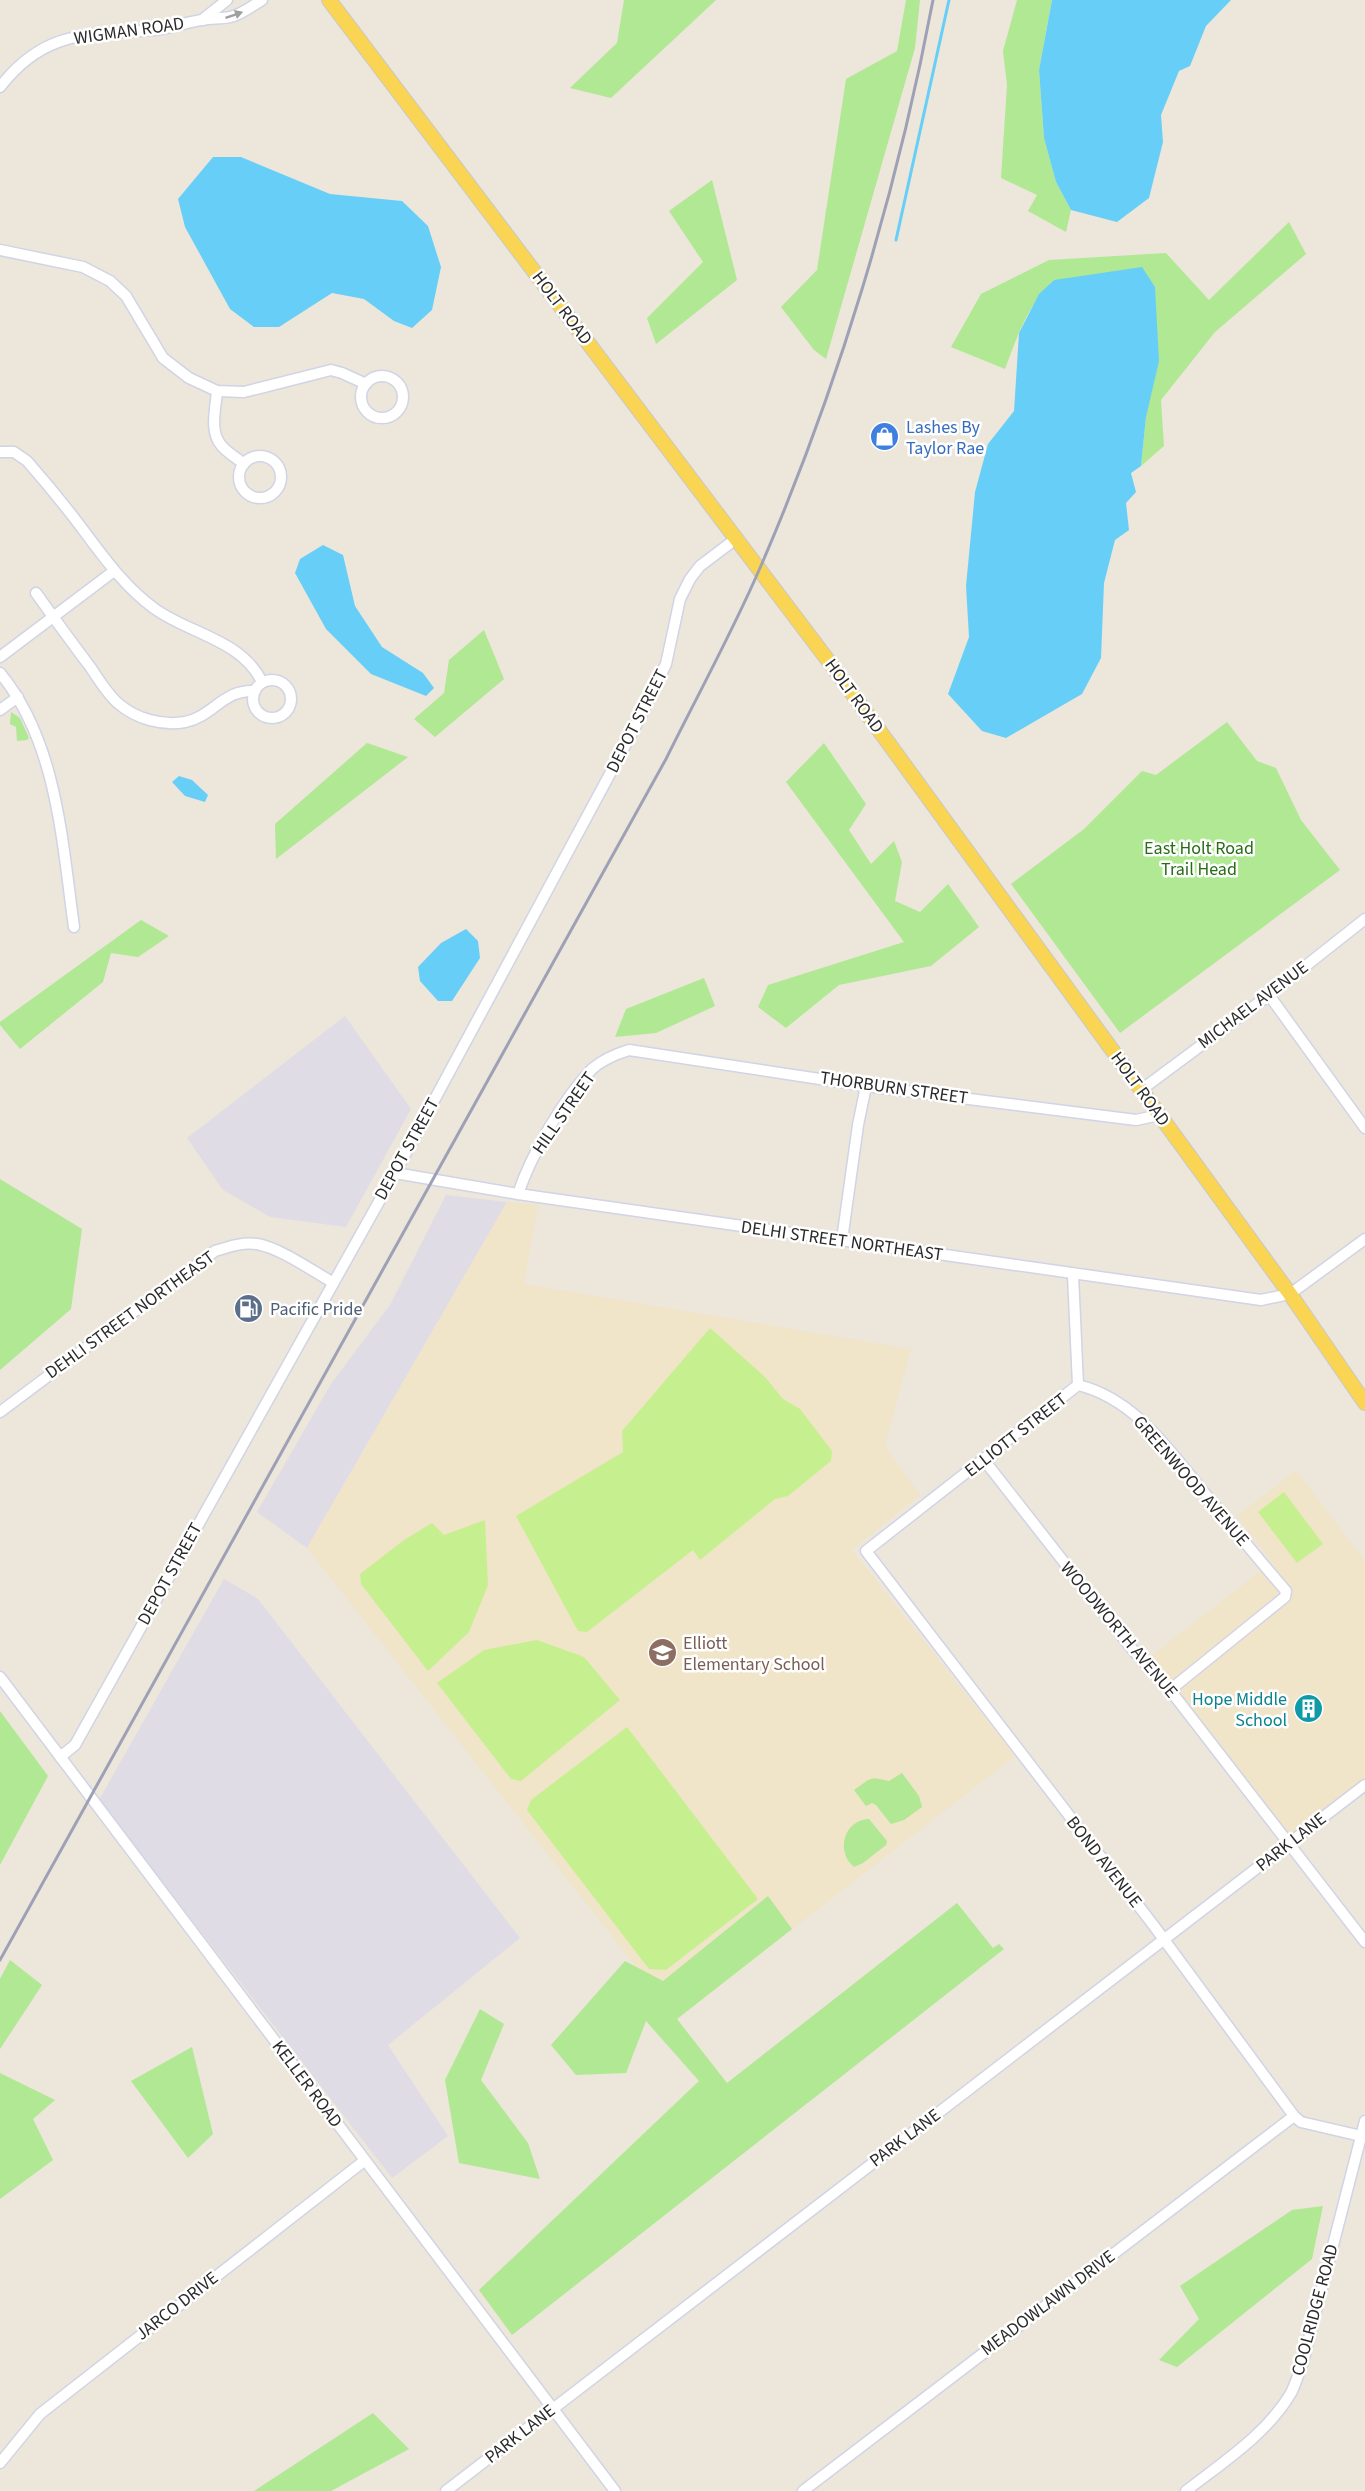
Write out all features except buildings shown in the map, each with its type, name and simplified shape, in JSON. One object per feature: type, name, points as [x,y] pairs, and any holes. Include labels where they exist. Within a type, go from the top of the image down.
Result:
[{"type":"main road","name":"HOLT ROAD","points":[[329,0],[737,538],[1290,1294],[1365,1403]]},
{"type":"street","name":"WIGMAN ROAD","points":[[202,20],[227,0]]},
{"type":"street","name":"WIGMAN ROAD","points":[[0,87],[32,57],[72,37],[89,33],[153,30],[202,20],[232,17],[262,0]]},
{"type":"street","points":[[0,250],[83,267],[110,281],[126,296],[163,358],[189,378],[218,391],[244,392],[331,370],[366,384]]},
{"type":"street","points":[[218,391],[214,420],[217,438],[222,446],[244,464]]},
{"type":"street","points":[[0,452],[14,452],[27,461],[114,571],[155,609],[244,657],[258,674],[258,687],[238,691],[202,715],[184,722],[153,721],[140,717],[120,704],[36,593]]},
{"type":"street","points":[[255,456],[269,458],[279,467],[281,474],[279,487],[275,492],[262,498],[249,494],[240,483],[240,470],[244,464],[255,456]]},
{"type":"street","name":"DEPOT STREET","points":[[60,1757],[75,1745],[395,1173],[656,687],[671,650],[680,599],[690,579],[700,566],[737,538]]},
{"type":"street","points":[[0,657],[114,571]]},
{"type":"street","points":[[0,673],[18,697],[33,723],[44,752],[56,808],[74,927]]},
{"type":"street","points":[[0,710],[18,697]]},
{"type":"street","name":"MICHAEL AVENUE","points":[[1141,1090],[1269,995],[1365,919]]},
{"type":"street","points":[[1269,995],[1365,1128]]},
{"type":"street","name":"THORBURN STREET","points":[[629,1050],[866,1086],[1136,1120],[1159,1115]]},
{"type":"street","name":"HILL STREET","points":[[518,1194],[527,1169],[540,1144],[578,1087],[593,1069],[613,1055],[629,1050]]},
{"type":"street","points":[[843,1240],[858,1125],[866,1086]]},
{"type":"street","name":"DELHI STREET NORTHEAST","points":[[395,1173],[518,1194],[1073,1275],[1261,1300],[1290,1294]]},
{"type":"street","points":[[1290,1294],[1365,1239]]},
{"type":"street","name":"DEHLI STREET NORTHEAST","points":[[0,1412],[215,1251],[235,1245],[257,1244],[276,1251],[332,1282]]},
{"type":"street","name":"ELLIOTT STREET","points":[[866,1551],[1078,1385],[1073,1275]]},
{"type":"street","name":"GREENWOOD AVENUE","points":[[1078,1385],[1095,1389],[1113,1398],[1150,1429],[1286,1591],[1285,1597],[1170,1690]]},
{"type":"street","name":"WOODWORTH AVENUE","points":[[984,1460],[1132,1649],[1170,1690],[1365,1942]]},
{"type":"street","name":"BOND AVENUE","points":[[866,1551],[1164,1940],[1294,2116]]},
{"type":"street","name":"KELLER ROAD","points":[[0,1677],[615,2491]]},
{"type":"street","name":"PARK LANE","points":[[446,2491],[1365,1785]]},
{"type":"street","points":[[1294,2116],[1301,2122],[1363,2137]]},
{"type":"street","name":"MEADOWLAWN DRIVE","points":[[803,2491],[1294,2116]]},
{"type":"street","name":"COOLRIDGE ROAD","points":[[1186,2491],[1251,2439],[1282,2407],[1293,2390],[1303,2362],[1363,2137],[1365,2121]]},
{"type":"street","name":"JARCO DRIVE","points":[[0,2463],[40,2414],[364,2161]]},
{"type":"shaded area","points":[[345,1016],[411,1109],[346,1227],[270,1217],[223,1190],[187,1138]]},
{"type":"shaded area","points":[[446,1195],[507,1202],[307,1548],[257,1512],[331,1384],[390,1305]]},
{"type":"shaded area","name":"Elliott Elementary School","points":[[507,1202],[538,1204],[524,1284],[911,1349],[885,1446],[920,1495],[852,1550],[1015,1756],[677,2019],[307,1548]]},
{"type":"shaded area","points":[[1296,1470],[1365,1561],[1365,1778],[1289,1839],[1150,1657],[1272,1562],[1237,1516]]},
{"type":"shaded area","points":[[224,1579],[258,1599],[520,1938],[388,2045],[448,2136],[392,2178],[99,1800]]},
{"type":"green space","points":[[624,0],[716,0],[611,98],[570,88],[617,43]]},
{"type":"green space","points":[[906,0],[920,0],[915,48],[826,359],[814,350],[781,307],[817,270],[846,79],[897,51]]},
{"type":"green space","points":[[1017,0],[1052,0],[1039,70],[1044,138],[1056,182],[1071,210],[1066,232],[1028,211],[1037,195],[1001,178],[1007,85],[1003,51]]},
{"type":"green space","points":[[712,180],[737,280],[656,344],[647,318],[703,262],[669,211]]},
{"type":"green space","points":[[1289,222],[1306,254],[1215,332],[1161,400],[1164,446],[1141,466],[1146,417],[1054,280],[1030,310],[1005,369],[951,347],[981,294],[1049,260],[1166,253],[1209,300]]},
{"type":"green space","points":[[484,630],[504,679],[435,737],[414,719],[444,693],[449,660]]},
{"type":"green space","points":[[11,712],[20,718],[29,738],[27,740],[17,741],[16,727],[10,724]]},
{"type":"green space","name":"East Holt Road Trail Head","points":[[1227,722],[1257,761],[1276,768],[1301,820],[1340,870],[1120,1033],[1011,884],[1084,829],[1142,771],[1156,775]]},
{"type":"green space","points":[[367,743],[408,757],[276,859],[275,824]]},
{"type":"green space","points":[[824,743],[866,804],[849,830],[871,864],[894,841],[902,862],[895,901],[920,912],[948,884],[979,927],[931,966],[839,985],[786,1028],[758,1007],[768,985],[904,942],[786,782]]},
{"type":"green space","points":[[141,920],[169,936],[138,957],[111,953],[103,982],[20,1049],[0,1022]]},
{"type":"green space","points":[[704,978],[715,1006],[656,1033],[615,1037],[626,1009]]},
{"type":"green space","points":[[0,1179],[82,1229],[71,1309],[0,1370]]},
{"type":"green space","points":[[710,1328],[765,1377],[783,1399],[800,1409],[832,1451],[831,1461],[788,1496],[775,1499],[700,1560],[693,1550],[587,1632],[578,1631],[516,1516],[623,1452],[622,1431]]},
{"type":"green space","points":[[1284,1492],[1323,1544],[1297,1563],[1258,1512]]},
{"type":"green space","points":[[485,1520],[488,1585],[469,1632],[428,1671],[361,1584],[360,1574],[404,1540],[432,1523],[444,1535]]},
{"type":"green space","points":[[537,1640],[584,1657],[620,1700],[521,1781],[511,1779],[437,1683],[484,1650]]},
{"type":"green space","points":[[0,1711],[48,1776],[0,1865]]},
{"type":"green space","points":[[627,1727],[758,1899],[666,1970],[649,1969],[527,1810],[531,1800]]},
{"type":"green space","points":[[902,1773],[919,1796],[922,1807],[904,1820],[891,1824],[876,1805],[872,1803],[866,1806],[854,1790],[870,1779],[889,1781]]},
{"type":"green space","points":[[869,1819],[887,1841],[886,1845],[863,1863],[854,1867],[845,1853],[845,1837],[853,1825]]},
{"type":"green space","points":[[768,1896],[792,1929],[677,2019],[727,2083],[957,1903],[993,1948],[999,1944],[1004,1949],[512,2335],[479,2290],[699,2081],[646,2021],[626,2073],[576,2075],[551,2045],[625,1961],[663,1981]]},
{"type":"green space","points":[[10,1960],[42,1985],[0,2049],[0,1979]]},
{"type":"green space","points":[[480,2009],[504,2024],[481,2080],[528,2143],[540,2179],[459,2163],[445,2080]]},
{"type":"green space","points":[[192,2047],[213,2134],[188,2158],[131,2081]]},
{"type":"green space","points":[[0,2073],[55,2100],[33,2119],[53,2160],[0,2199]]},
{"type":"green space","points":[[1323,2206],[1312,2259],[1177,2367],[1159,2360],[1199,2319],[1180,2286],[1292,2210]]},
{"type":"green space","points":[[373,2413],[409,2449],[331,2491],[254,2491]]},
{"type":"water","points":[[1052,0],[1231,0],[1206,26],[1190,66],[1179,71],[1161,115],[1163,142],[1149,198],[1117,222],[1071,210],[1056,182],[1044,138],[1039,70]]},
{"type":"water","points":[[213,157],[241,157],[330,194],[402,201],[428,226],[441,267],[432,310],[412,328],[394,321],[364,299],[332,293],[279,327],[254,327],[230,309],[185,227],[178,199]]},
{"type":"water","points":[[1142,267],[1155,287],[1159,361],[1146,417],[1141,466],[1131,473],[1136,492],[1126,503],[1129,530],[1115,540],[1104,583],[1101,658],[1082,694],[1006,738],[982,731],[948,694],[969,637],[966,586],[975,492],[988,444],[1014,411],[1019,333],[1039,294],[1054,280]]},
{"type":"water","points":[[323,545],[343,555],[355,606],[382,647],[423,673],[434,688],[426,696],[371,674],[326,629],[295,573],[300,559]]},
{"type":"water","points":[[179,776],[192,780],[208,795],[205,802],[185,796],[172,782]]},
{"type":"water","points":[[466,929],[478,941],[480,958],[452,1001],[438,1001],[420,981],[418,967],[441,943]]},
{"type":"waterway","points":[[896,240],[949,0]]},
{"type":"railway","points":[[0,1960],[666,759],[738,616],[788,500],[840,360],[883,217],[902,144],[933,0]]},
{"type":"place","name":"Lashes By Taylor Rae","points":[[885,437]]},
{"type":"place","name":"Pacific Pride","points":[[249,1309]]},
{"type":"place","name":"Elliott Elementary School","points":[[662,1653]]},
{"type":"place","name":"Hope Middle School","points":[[1308,1709]]}]
